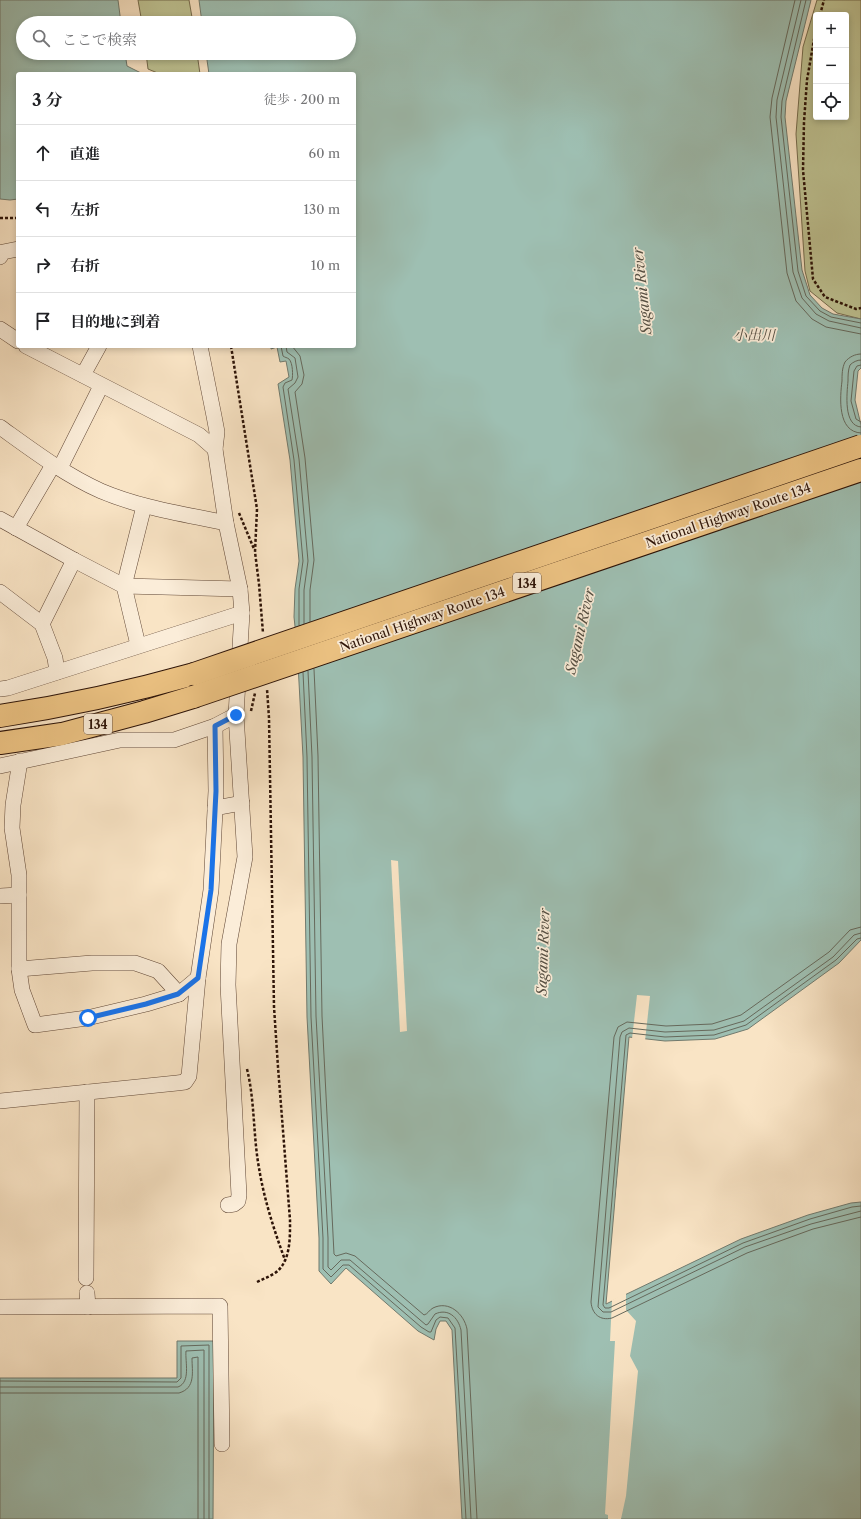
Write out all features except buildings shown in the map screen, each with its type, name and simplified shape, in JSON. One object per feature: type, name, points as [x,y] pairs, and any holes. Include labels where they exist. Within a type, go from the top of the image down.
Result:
[{"type":"highway","name":"National Highway Route 134","points":[[0,716],[63,706],[143,689],[194,674],[861,446]]},
{"type":"highway","name":"National Highway Route 134","points":[[0,743],[62,734],[193,697],[861,470]]},
{"type":"street","points":[[0,257],[2,252],[16,249]]},
{"type":"street","points":[[0,329],[16,340]]},
{"type":"street","points":[[30,348],[83,375],[101,386],[199,435],[215,449]]},
{"type":"street","points":[[83,375],[98,348]]},
{"type":"street","points":[[200,348],[217,432],[215,449],[226,523],[240,589],[242,613],[236,715],[244,857],[229,944],[228,985],[239,1195],[238,1201],[234,1204],[228,1205]]},
{"type":"street","points":[[16,528],[57,466],[101,386]]},
{"type":"street","points":[[1,432],[57,466],[101,490],[144,506],[226,523]]},
{"type":"street","points":[[138,645],[124,586],[144,506]]},
{"type":"street","points":[[0,519],[124,586],[240,589]]},
{"type":"street","points":[[42,624],[74,560]]},
{"type":"street","points":[[0,592],[42,624],[55,658],[57,672]]},
{"type":"street","points":[[0,689],[242,613]]},
{"type":"street","points":[[0,766],[120,740],[174,740],[215,726],[236,715]]},
{"type":"street","points":[[0,1101],[185,1082],[189,1076],[198,978],[211,890],[215,808],[215,726]]},
{"type":"street","points":[[20,761],[13,805],[6,828],[18,875],[19,969],[22,990],[35,1025],[88,1018],[146,1004],[178,994],[198,978]]},
{"type":"street","points":[[215,808],[242,803]]},
{"type":"street","points":[[0,896],[19,895]]},
{"type":"street","points":[[19,969],[92,963],[135,963],[158,971],[178,994]]},
{"type":"street","points":[[86,1278],[87,1092]]},
{"type":"street","points":[[0,1307],[87,1300],[220,1306],[222,1444]]},
{"type":"path","points":[[821,12],[824,0]]},
{"type":"path","points":[[813,45],[807,80],[804,122],[804,170],[813,279],[825,297],[856,309],[861,308]]},
{"type":"path","points":[[0,218],[16,218]]},
{"type":"path","points":[[231,348],[256,509],[255,552],[260,584],[263,639]]},
{"type":"path","points":[[238,739],[251,711],[256,688]]},
{"type":"path","points":[[257,1282],[276,1272],[285,1260],[290,1243],[290,1220],[274,1007],[269,718],[266,688]]},
{"type":"path","points":[[232,1056],[246,1067],[251,1084],[259,1168],[270,1216],[285,1260]]},
{"type":"green space","points":[[138,0],[189,0],[192,16],[141,16]]},
{"type":"green space","points":[[817,0],[861,0],[861,319],[837,313],[810,291],[805,271],[796,134],[803,47],[813,13],[813,120],[849,120],[849,12],[813,12]]},
{"type":"green space","points":[[147,60],[198,60],[200,72],[155,72],[148,69]]},
{"type":"water","points":[[0,0],[118,0],[120,16],[16,16],[16,60],[126,60],[127,66],[139,72],[16,72],[16,199],[0,199]]},
{"type":"water","points":[[199,0],[811,0],[786,101],[785,117],[802,270],[810,295],[822,308],[833,314],[861,319],[861,368],[858,371],[855,400],[861,425],[861,940],[839,963],[748,1029],[715,1039],[665,1041],[629,1037],[606,1304],[741,1239],[808,1215],[851,1203],[861,1202],[861,1519],[462,1519],[452,1330],[446,1321],[440,1321],[436,1329],[434,1340],[418,1331],[346,1268],[331,1284],[319,1271],[319,1238],[307,1017],[303,757],[294,617],[295,589],[299,561],[290,460],[278,384],[289,377],[286,361],[280,362],[277,348],[356,348],[356,72],[209,72],[207,60],[356,60],[356,16],[201,16]]},
{"type":"water","points":[[177,1341],[214,1341],[213,1519],[0,1519],[0,1378],[177,1378]]},
{"type":"pier","points":[[391,860],[398,861],[407,1031],[400,1032]]},
{"type":"pier","points":[[637,995],[650,996],[645,1041],[632,1039]]},
{"type":"pier","points":[[623,1125],[615,1228],[616,1197]]},
{"type":"pier","points":[[626,1293],[626,1310],[636,1321],[630,1356],[638,1371],[626,1496],[621,1519],[608,1519],[608,1515],[605,1514],[615,1341],[610,1341],[612,1300]]},
{"type":"route","points":[[88,1018],[146,1004],[178,994],[198,978],[211,890],[216,791],[215,726],[236,715]]},
{"type":"water label","name":"Sagami River","points":[[642,291]]},
{"type":"water label","name":"小出川","points":[[754,335]]},
{"type":"water label","name":"Sagami River","points":[[580,631]]},
{"type":"water label","name":"Sagami River","points":[[543,952]]}]
